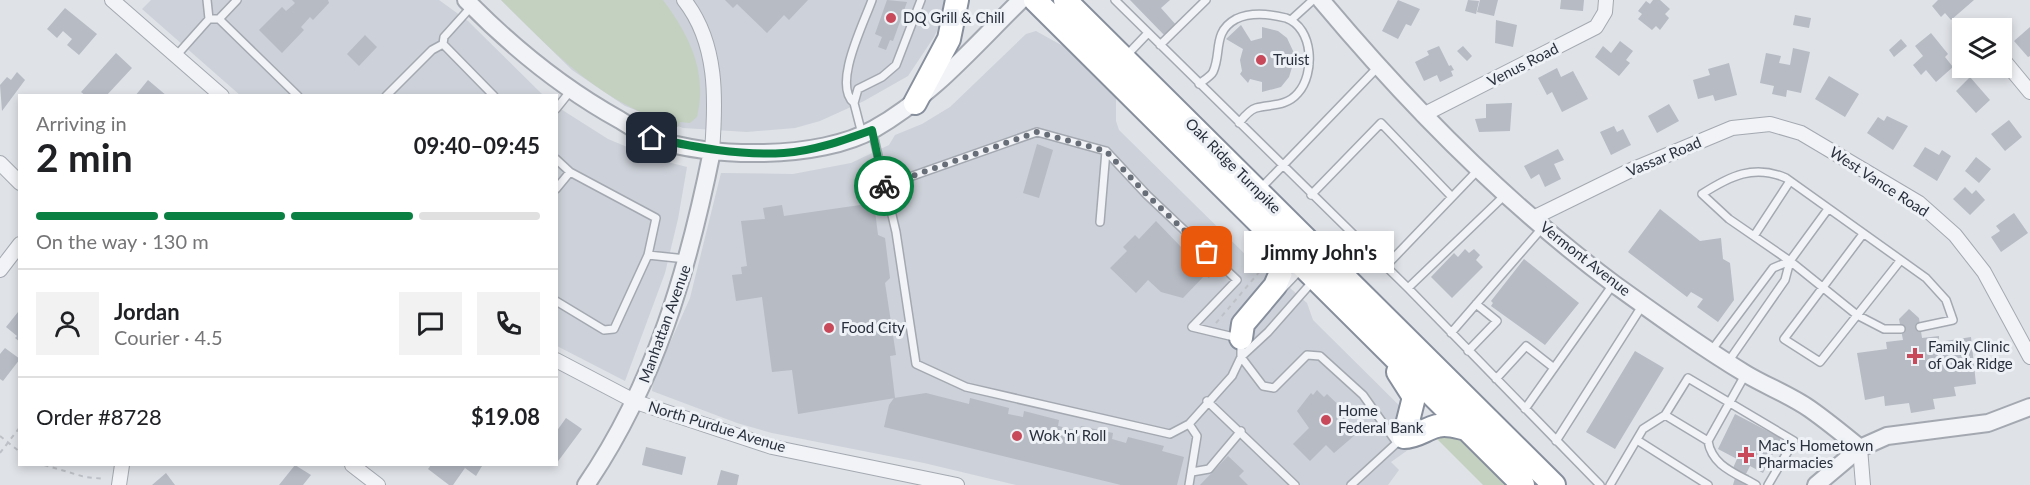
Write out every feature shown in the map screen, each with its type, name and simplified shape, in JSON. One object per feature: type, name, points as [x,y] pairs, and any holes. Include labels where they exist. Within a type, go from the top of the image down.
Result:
[{"type":"highway","points":[[915,103],[949,39],[957,0]]},
{"type":"highway","name":"Oak Ridge Turnpike","points":[[1035,0],[1116,67],[1258,191],[1382,345],[1523,485]]},
{"type":"highway","name":"Oak Ridge Turnpike","points":[[1065,0],[1182,148],[1242,207],[1316,264],[1554,485]]},
{"type":"highway","points":[[1182,148],[1211,191],[1271,250],[1279,262],[1279,279],[1242,324],[1241,348]]},
{"type":"highway","points":[[1382,345],[1414,397],[1400,440]]},
{"type":"highway","points":[[1400,440],[1413,437],[1436,426],[1446,425],[1467,429]]},
{"type":"street","points":[[112,0],[220,94]]},
{"type":"street","points":[[684,0],[707,45],[714,84],[712,151]]},
{"type":"street","points":[[472,2],[589,103],[652,138],[712,151],[783,153],[824,146],[867,132],[915,103],[1021,0]]},
{"type":"street","name":"Vermont Avenue","points":[[1321,0],[1378,67],[1423,115],[1478,170],[1538,223],[1614,284],[1746,374],[1808,408],[1860,448]]},
{"type":"street","name":"Venus Road","points":[[1423,115],[1596,27],[1605,12],[1606,0]]},
{"type":"street","points":[[2012,70],[2030,92]]},
{"type":"street","name":"Vassar Road","points":[[1538,223],[1629,171],[1732,128],[1770,124],[1801,133]]},
{"type":"street","name":"West Vance Road","points":[[1801,133],[1919,203],[1955,235],[1984,272],[2030,357]]},
{"type":"street","name":"Manhattan Avenue","points":[[586,485],[609,451],[636,402],[688,260],[712,151]]},
{"type":"street","points":[[0,163],[18,181]]},
{"type":"street","points":[[0,270],[18,247]]},
{"type":"street","name":"North Purdue Avenue","points":[[558,361],[636,402],[772,447],[957,485]]},
{"type":"street","points":[[1816,485],[1860,448],[1887,436],[1988,423],[2030,407]]},
{"type":"street","points":[[1860,448],[1863,485]]},
{"type":"street","points":[[118,485],[122,466]]},
{"type":"street","points":[[353,466],[378,485]]},
{"type":"lane","points":[[176,56],[209,19],[207,0]]},
{"type":"lane","points":[[219,19],[237,0]]},
{"type":"lane","points":[[873,0],[848,66],[846,86],[848,98],[854,103],[867,132],[896,232],[916,364],[966,387],[1170,435],[1189,424],[1207,401],[1232,376],[1241,348],[1316,264]]},
{"type":"lane","points":[[854,103],[858,89],[882,77],[896,65],[921,0]]},
{"type":"lane","points":[[1115,0],[1384,268],[1408,288],[1600,485]]},
{"type":"lane","points":[[1160,45],[1206,0]]},
{"type":"lane","points":[[1291,20],[1313,0]]},
{"type":"lane","points":[[443,44],[444,37],[472,2]]},
{"type":"lane","points":[[1199,84],[1213,72],[1222,33],[1236,20],[1255,14],[1274,15],[1291,20],[1306,37],[1310,62],[1299,92],[1287,102],[1253,108],[1239,123]]},
{"type":"lane","points":[[209,19],[219,19],[296,94]]},
{"type":"lane","points":[[1116,67],[1148,33]]},
{"type":"lane","points":[[388,94],[432,50],[443,44]]},
{"type":"lane","points":[[443,44],[492,94]]},
{"type":"lane","points":[[1242,207],[1378,67]]},
{"type":"lane","points":[[558,106],[572,90]]},
{"type":"lane","points":[[1311,195],[1381,123],[1452,197]]},
{"type":"lane","points":[[884,186],[1037,132],[1106,151],[1147,195],[1238,280],[1192,327],[1210,331],[1241,348],[1263,386],[1274,388],[1307,355],[1320,356],[1363,395],[1400,440],[1352,485]]},
{"type":"lane","points":[[1100,222],[1106,151]]},
{"type":"lane","points":[[558,161],[570,172],[656,218],[648,255],[614,329],[604,330],[558,302]]},
{"type":"lane","points":[[1384,268],[1478,170]]},
{"type":"lane","points":[[1901,329],[1884,329],[1857,315],[1790,261],[1729,219],[1702,194],[1726,178],[1753,170],[1773,173],[1790,181],[1926,278],[1946,300],[1953,320],[1920,327]]},
{"type":"lane","points":[[558,187],[570,172]]},
{"type":"lane","points":[[1754,236],[1790,181]]},
{"type":"lane","points":[[1408,288],[1505,195]]},
{"type":"lane","points":[[1728,362],[1785,280],[1790,261],[1828,209]]},
{"type":"lane","points":[[1450,333],[1476,304],[1538,223]]},
{"type":"lane","points":[[1863,234],[1784,339],[1820,362],[1900,261]]},
{"type":"lane","points":[[648,255],[688,260]]},
{"type":"lane","points":[[1711,351],[1773,268],[1790,261]]},
{"type":"lane","points":[[1241,348],[1268,332],[1316,264]]},
{"type":"lane","points":[[1525,409],[1614,284]]},
{"type":"lane","points":[[1468,351],[1497,321],[1476,304]]},
{"type":"lane","points":[[1556,441],[1643,304]]},
{"type":"lane","points":[[1496,379],[1526,346],[1554,368]]},
{"type":"lane","points":[[1746,374],[1708,441],[1710,454],[1721,465],[1756,485]]},
{"type":"lane","points":[[1612,484],[1644,429],[1665,415],[1688,378],[1794,441],[1768,485]]},
{"type":"lane","points":[[1207,401],[1295,485]]},
{"type":"lane","points":[[1665,415],[1708,441]]},
{"type":"lane","points":[[1189,424],[1197,436],[1189,485]]},
{"type":"lane","points":[[1192,472],[1212,467],[1241,431]]},
{"type":"lane","points":[[1637,440],[1708,485]]},
{"type":"path","points":[[1210,331],[1263,268]]},
{"type":"path","points":[[0,453],[18,430]]},
{"type":"path","points":[[0,436],[18,450]]},
{"type":"path","points":[[47,466],[105,479]]},
{"type":"shaded area","points":[[151,0],[439,0],[468,21],[542,94],[239,94],[142,9]]},
{"type":"shaded area","points":[[501,0],[945,0],[942,20],[934,37],[908,76],[864,101],[820,121],[795,128],[747,132],[683,128],[625,106],[572,70]]},
{"type":"shaded area","points":[[1036,31],[1063,46],[1116,98],[1116,121],[1119,130],[1253,262],[1273,273],[1307,303],[1313,320],[1429,435],[1391,462],[1399,470],[1388,485],[1016,485],[924,463],[772,433],[737,423],[652,391],[653,381],[690,298],[721,173],[793,174],[851,163],[889,145],[895,135],[922,124],[950,107],[1026,34]]},
{"type":"shaded area","points":[[558,107],[608,139],[656,159],[687,167],[665,273],[625,381],[558,347]]},
{"type":"green space","points":[[501,0],[663,0],[681,27],[694,55],[700,85],[697,117],[690,123],[680,122],[678,127],[624,104],[562,59]]},
{"type":"green space","points":[[1432,434],[1461,435],[1512,485],[1483,485]]},
{"type":"building","points":[[292,0],[328,0],[329,3],[313,20],[310,17],[301,27],[304,30],[282,53],[259,30],[282,7],[286,11],[293,5],[295,3]]},
{"type":"building","points":[[725,0],[808,0],[789,20],[784,15],[767,33],[737,4],[733,8]]},
{"type":"building","name":"DQ Grill & Chill","points":[[887,0],[907,2],[893,41],[890,40],[886,50],[878,47],[882,37],[875,34]]},
{"type":"building","points":[[1130,0],[1170,0],[1161,8],[1177,26],[1166,37]]},
{"type":"building","points":[[1398,0],[1420,9],[1411,26],[1406,24],[1398,39],[1382,31]]},
{"type":"building","points":[[1468,0],[1479,1],[1476,14],[1465,11]]},
{"type":"building","points":[[1480,0],[1498,0],[1494,16],[1477,12]]},
{"type":"building","points":[[1561,0],[1584,0],[1583,11],[1560,9]]},
{"type":"building","points":[[1653,0],[1660,0],[1670,9],[1665,14],[1669,18],[1660,30],[1656,26],[1652,30],[1638,19],[1642,14],[1638,11],[1646,1],[1650,4]]},
{"type":"building","points":[[1938,0],[1974,0],[1951,20],[1945,13],[1941,17],[1932,6]]},
{"type":"building","points":[[65,8],[97,34],[79,55],[67,45],[72,39],[63,31],[57,38],[47,29]]},
{"type":"building","points":[[1795,15],[1811,18],[1809,28],[1793,25]]},
{"type":"building","points":[[1496,20],[1517,25],[1513,47],[1495,43]]},
{"type":"building","points":[[1241,25],[1251,41],[1262,38],[1262,27],[1278,31],[1287,38],[1294,53],[1297,52],[1298,61],[1294,61],[1289,77],[1281,87],[1262,92],[1262,82],[1250,79],[1248,83],[1240,74],[1243,49],[1226,39]]},
{"type":"building","points":[[2030,27],[2030,56],[2028,57],[2014,41]]},
{"type":"building","points":[[1931,33],[1948,54],[1945,57],[1952,68],[1936,82],[1926,70],[1921,75],[1913,65],[1923,56],[1915,46]]},
{"type":"building","points":[[365,35],[377,47],[359,66],[347,54]]},
{"type":"building","points":[[1901,39],[1907,46],[1894,57],[1889,50]]},
{"type":"building","points":[[1620,41],[1633,51],[1626,60],[1630,63],[1619,76],[1595,57],[1603,46],[1611,53]]},
{"type":"building","points":[[1439,46],[1449,66],[1451,65],[1454,70],[1451,71],[1453,76],[1440,82],[1437,75],[1424,81],[1415,62],[1429,55],[1427,51]]},
{"type":"building","points":[[1463,46],[1472,56],[1467,61],[1457,51]]},
{"type":"building","points":[[1793,48],[1810,52],[1801,93],[1787,90],[1786,97],[1772,94],[1774,86],[1760,83],[1766,53],[1781,56],[1779,63],[1790,65]]},
{"type":"building","points":[[116,53],[132,68],[108,94],[84,94],[81,92]]},
{"type":"building","points":[[1729,63],[1737,95],[1715,101],[1713,95],[1698,99],[1693,80],[1710,75],[1708,69]]},
{"type":"building","points":[[1557,68],[1561,77],[1573,71],[1588,99],[1562,112],[1552,92],[1547,95],[1538,78]]},
{"type":"building","points":[[17,72],[25,80],[2,111],[0,85],[7,77],[11,80]]},
{"type":"building","points":[[1829,76],[1859,94],[1845,117],[1815,99]]},
{"type":"building","points":[[1971,78],[1990,100],[1976,113],[1956,91]]},
{"type":"building","points":[[148,80],[165,94],[137,94]]},
{"type":"building","points":[[1512,103],[1510,131],[1479,132],[1475,119],[1486,118],[1486,104]]},
{"type":"building","points":[[1669,104],[1679,121],[1657,133],[1648,116]]},
{"type":"building","points":[[1887,116],[1908,126],[1893,150],[1867,133],[1878,117],[1884,121]]},
{"type":"building","points":[[2009,120],[2022,137],[2005,151],[1991,134]]},
{"type":"building","points":[[1614,126],[1617,132],[1623,129],[1631,145],[1611,155],[1600,132]]},
{"type":"building","points":[[1037,144],[1053,150],[1039,198],[1023,193]]},
{"type":"building","points":[[1925,147],[1939,155],[1942,150],[1951,156],[1937,181],[1913,166]]},
{"type":"building","points":[[1558,149],[1564,160],[1554,164],[1561,179],[1545,187],[1539,174],[1531,179],[1524,166]]},
{"type":"building","points":[[1976,157],[1991,169],[1979,183],[1965,171]]},
{"type":"building","points":[[1965,187],[1972,194],[1976,190],[1985,200],[1970,215],[1953,199]]},
{"type":"building","name":"Food City","points":[[874,203],[878,235],[885,238],[890,278],[885,283],[896,355],[890,356],[895,398],[798,414],[792,370],[772,372],[762,297],[736,301],[732,275],[742,274],[741,267],[747,266],[741,221],[765,219],[763,208],[782,205],[784,216]]},
{"type":"building","points":[[1660,209],[1700,241],[1721,238],[1723,259],[1730,263],[1734,300],[1718,322],[1697,307],[1703,299],[1691,292],[1687,297],[1628,252]]},
{"type":"building","points":[[2014,213],[2028,233],[2001,252],[1991,237],[2000,231],[1996,226]]},
{"type":"building","points":[[1156,221],[1182,248],[1184,245],[1192,252],[1189,255],[1206,271],[1208,268],[1213,273],[1209,278],[1205,275],[1183,298],[1161,292],[1148,280],[1136,293],[1110,268],[1127,251],[1123,247],[1135,235],[1139,239]]},
{"type":"building","points":[[1465,249],[1469,253],[1474,249],[1480,255],[1476,260],[1483,267],[1452,298],[1431,277],[1454,253],[1458,257]]},
{"type":"building","points":[[1524,259],[1579,303],[1545,345],[1491,306],[1493,303],[1491,301]]},
{"type":"building","points":[[1909,309],[1919,318],[1922,338],[1939,336],[1939,342],[1971,337],[1976,384],[1954,387],[1956,396],[1933,399],[1935,409],[1911,413],[1909,403],[1885,406],[1884,396],[1865,400],[1857,353],[1887,349],[1886,342],[1903,340],[1899,319]]},
{"type":"building","points":[[18,312],[18,340],[15,338],[17,336],[6,327]]},
{"type":"building","points":[[5,348],[18,358],[18,362],[3,381],[0,379],[0,354]]},
{"type":"building","points":[[1635,351],[1664,368],[1615,449],[1586,432]]},
{"type":"building","points":[[1317,390],[1324,397],[1327,394],[1350,416],[1342,423],[1355,435],[1334,453],[1326,445],[1310,461],[1293,444],[1309,428],[1297,411],[1311,393],[1313,395]]},
{"type":"building","points":[[926,393],[969,404],[970,398],[1009,408],[1008,414],[1023,417],[1024,411],[1059,420],[1058,426],[1079,431],[1081,426],[1113,433],[1112,439],[1126,443],[1128,437],[1164,446],[1162,451],[1184,457],[1177,485],[1121,485],[884,427],[889,405],[894,398]]},
{"type":"building","points":[[1735,414],[1781,438],[1763,473],[1750,466],[1746,474],[1749,475],[1747,485],[1733,485],[1737,471],[1733,468],[1737,459],[1718,449]]},
{"type":"building","points":[[566,418],[582,429],[558,461],[558,429]]},
{"type":"building","points":[[646,447],[686,457],[682,475],[642,465]]},
{"type":"building","points":[[1228,456],[1244,471],[1239,476],[1248,485],[1200,485]]},
{"type":"building","points":[[294,466],[311,475],[303,485],[279,485]]},
{"type":"building","points":[[430,466],[482,466],[476,476],[465,468],[453,485],[449,485],[428,469]]},
{"type":"building","points":[[721,470],[739,475],[737,485],[717,485]]},
{"type":"building","points":[[166,473],[175,485],[152,485]]},
{"type":"way so far","points":[[884,186],[1037,132],[1106,151],[1147,195],[1207,252]]},
{"type":"place","name":"DQ Grill & Chill","points":[[891,18]]},
{"type":"place","name":"Truist","points":[[1261,60]]},
{"type":"place","name":"Jimmy John's","points":[[1207,252]]},
{"type":"place","name":"Food City","points":[[829,328]]},
{"type":"place","name":"Family Clinic of Oak Ridge","points":[[1915,356]]},
{"type":"place","name":"Home Federal Bank","points":[[1326,420]]},
{"type":"place","name":"Wok 'n' Roll","points":[[1017,436]]},
{"type":"place","name":"Mac's Hometown Pharmacies","points":[[1746,455]]},
{"type":"route","points":[[652,138],[712,151],[783,153],[824,146],[872,130],[884,186]]}]
